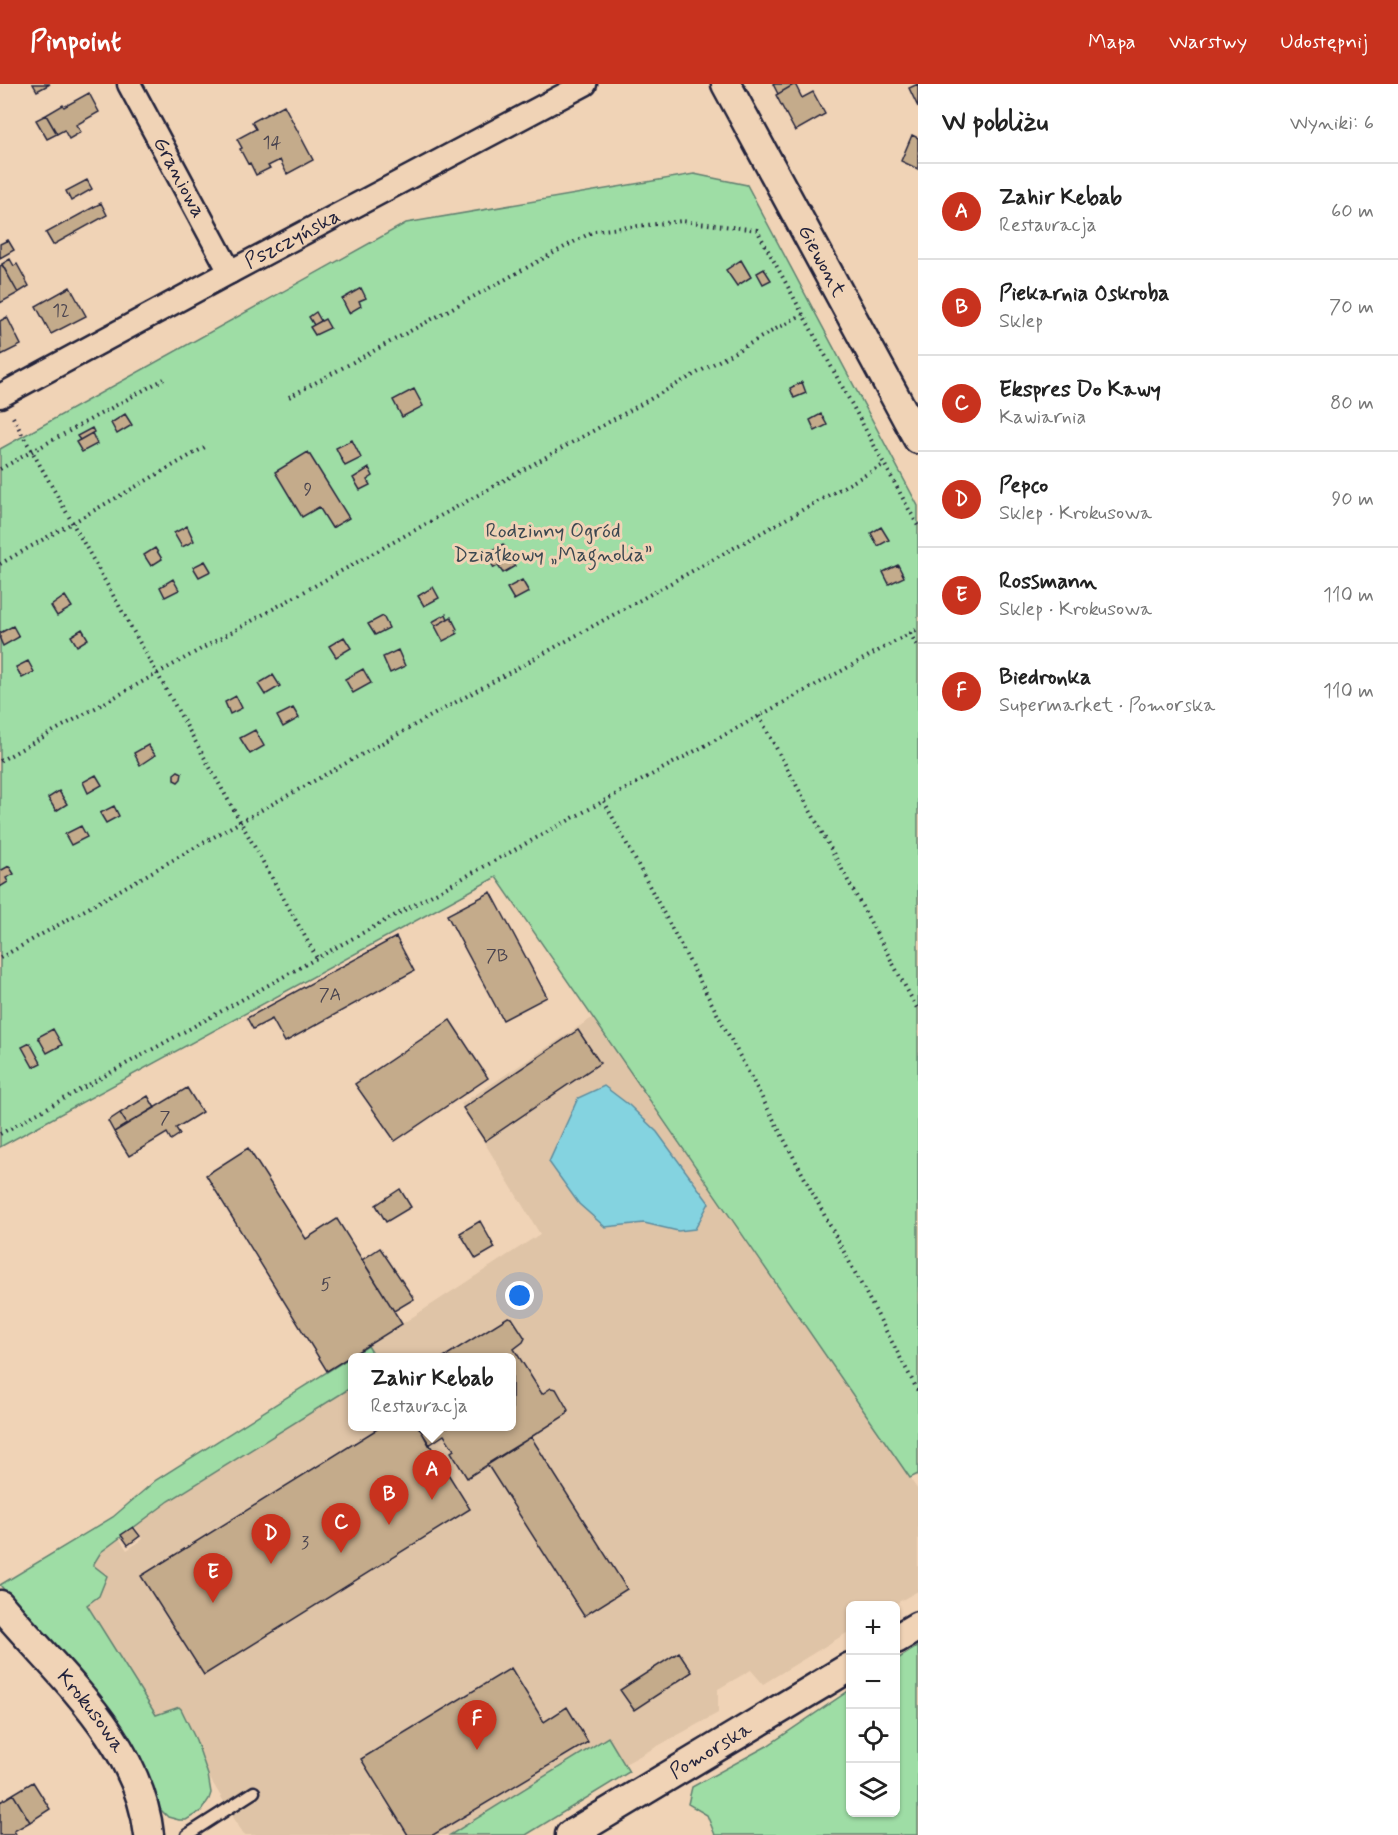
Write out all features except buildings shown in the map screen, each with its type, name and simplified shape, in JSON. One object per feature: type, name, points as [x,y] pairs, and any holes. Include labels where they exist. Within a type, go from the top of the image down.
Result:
[{"type":"street","name":"Graniowa","points":[[129,84],[230,272]]},
{"type":"street","name":"Pszczyńska","points":[[0,396],[585,84]]},
{"type":"street","name":"Giewont","points":[[726,84],[918,438]]},
{"type":"street","name":"Krokusowa","points":[[0,1605],[87,1704],[116,1744],[137,1784],[144,1805],[149,1835]]},
{"type":"street","points":[[900,1637],[918,1626]]},
{"type":"street","name":"Pomorska","points":[[570,1835],[846,1668]]},
{"type":"lane","points":[[187,1835],[254,1792]]},
{"type":"path","points":[[289,397],[594,231],[682,222],[757,230],[918,526]]},
{"type":"path","points":[[0,761],[804,314]]},
{"type":"path","points":[[0,469],[164,378]]},
{"type":"path","points":[[22,436],[316,958]]},
{"type":"path","points":[[0,564],[207,446]]},
{"type":"path","points":[[0,958],[885,464]]},
{"type":"path","points":[[0,1134],[316,958],[918,629]]},
{"type":"path","points":[[910,633],[918,648]]},
{"type":"path","points":[[759,716],[918,1010]]},
{"type":"path","points":[[604,801],[918,1390]]},
{"type":"shaded area","points":[[592,1018],[918,1490],[918,1591],[900,1601],[846,1601],[846,1633],[763,1684],[751,1670],[718,1689],[718,1713],[625,1764],[608,1738],[450,1835],[244,1835],[208,1775],[196,1740],[178,1707],[156,1716],[86,1605],[93,1565],[101,1552],[119,1538],[127,1550],[143,1539],[135,1526],[169,1501],[348,1389],[348,1431],[516,1431],[516,1353],[372,1353],[368,1346],[540,1234],[461,1104]]},
{"type":"green space","name":"Rodzinny Ogród Działkowy „Magnolia”","points":[[694,174],[747,185],[918,506],[918,1474],[910,1478],[496,877],[0,1147],[0,449],[406,223]]},
{"type":"green space","points":[[368,1346],[372,1353],[357,1353]]},
{"type":"green space","points":[[348,1359],[348,1389],[169,1501],[101,1552],[93,1565],[107,1576],[99,1596],[87,1605],[156,1715],[179,1707],[196,1740],[208,1775],[211,1793],[201,1811],[186,1820],[168,1817],[160,1809],[147,1774],[99,1698],[0,1585],[113,1517],[156,1480]]},
{"type":"green space","points":[[918,1646],[918,1835],[715,1835],[707,1815],[688,1804],[692,1787],[767,1746],[846,1693],[846,1817],[900,1817],[900,1657]]},
{"type":"green space","points":[[608,1737],[629,1772],[526,1835],[450,1835]]},
{"type":"water","points":[[604,1086],[629,1105],[657,1132],[709,1203],[695,1229],[678,1231],[644,1223],[605,1227],[579,1204],[549,1162],[578,1098]]},
{"type":"place","name":"Zahir Kebab","points":[[432,1500]]},
{"type":"place","name":"Piekarnia Oskroba","points":[[389,1525]]},
{"type":"place","name":"Ekspres Do Kawy","points":[[341,1553]]},
{"type":"place","name":"Pepco","points":[[271,1564]]},
{"type":"place","name":"Rossmann","points":[[213,1603]]},
{"type":"place","name":"Biedronka","points":[[477,1750]]}]
